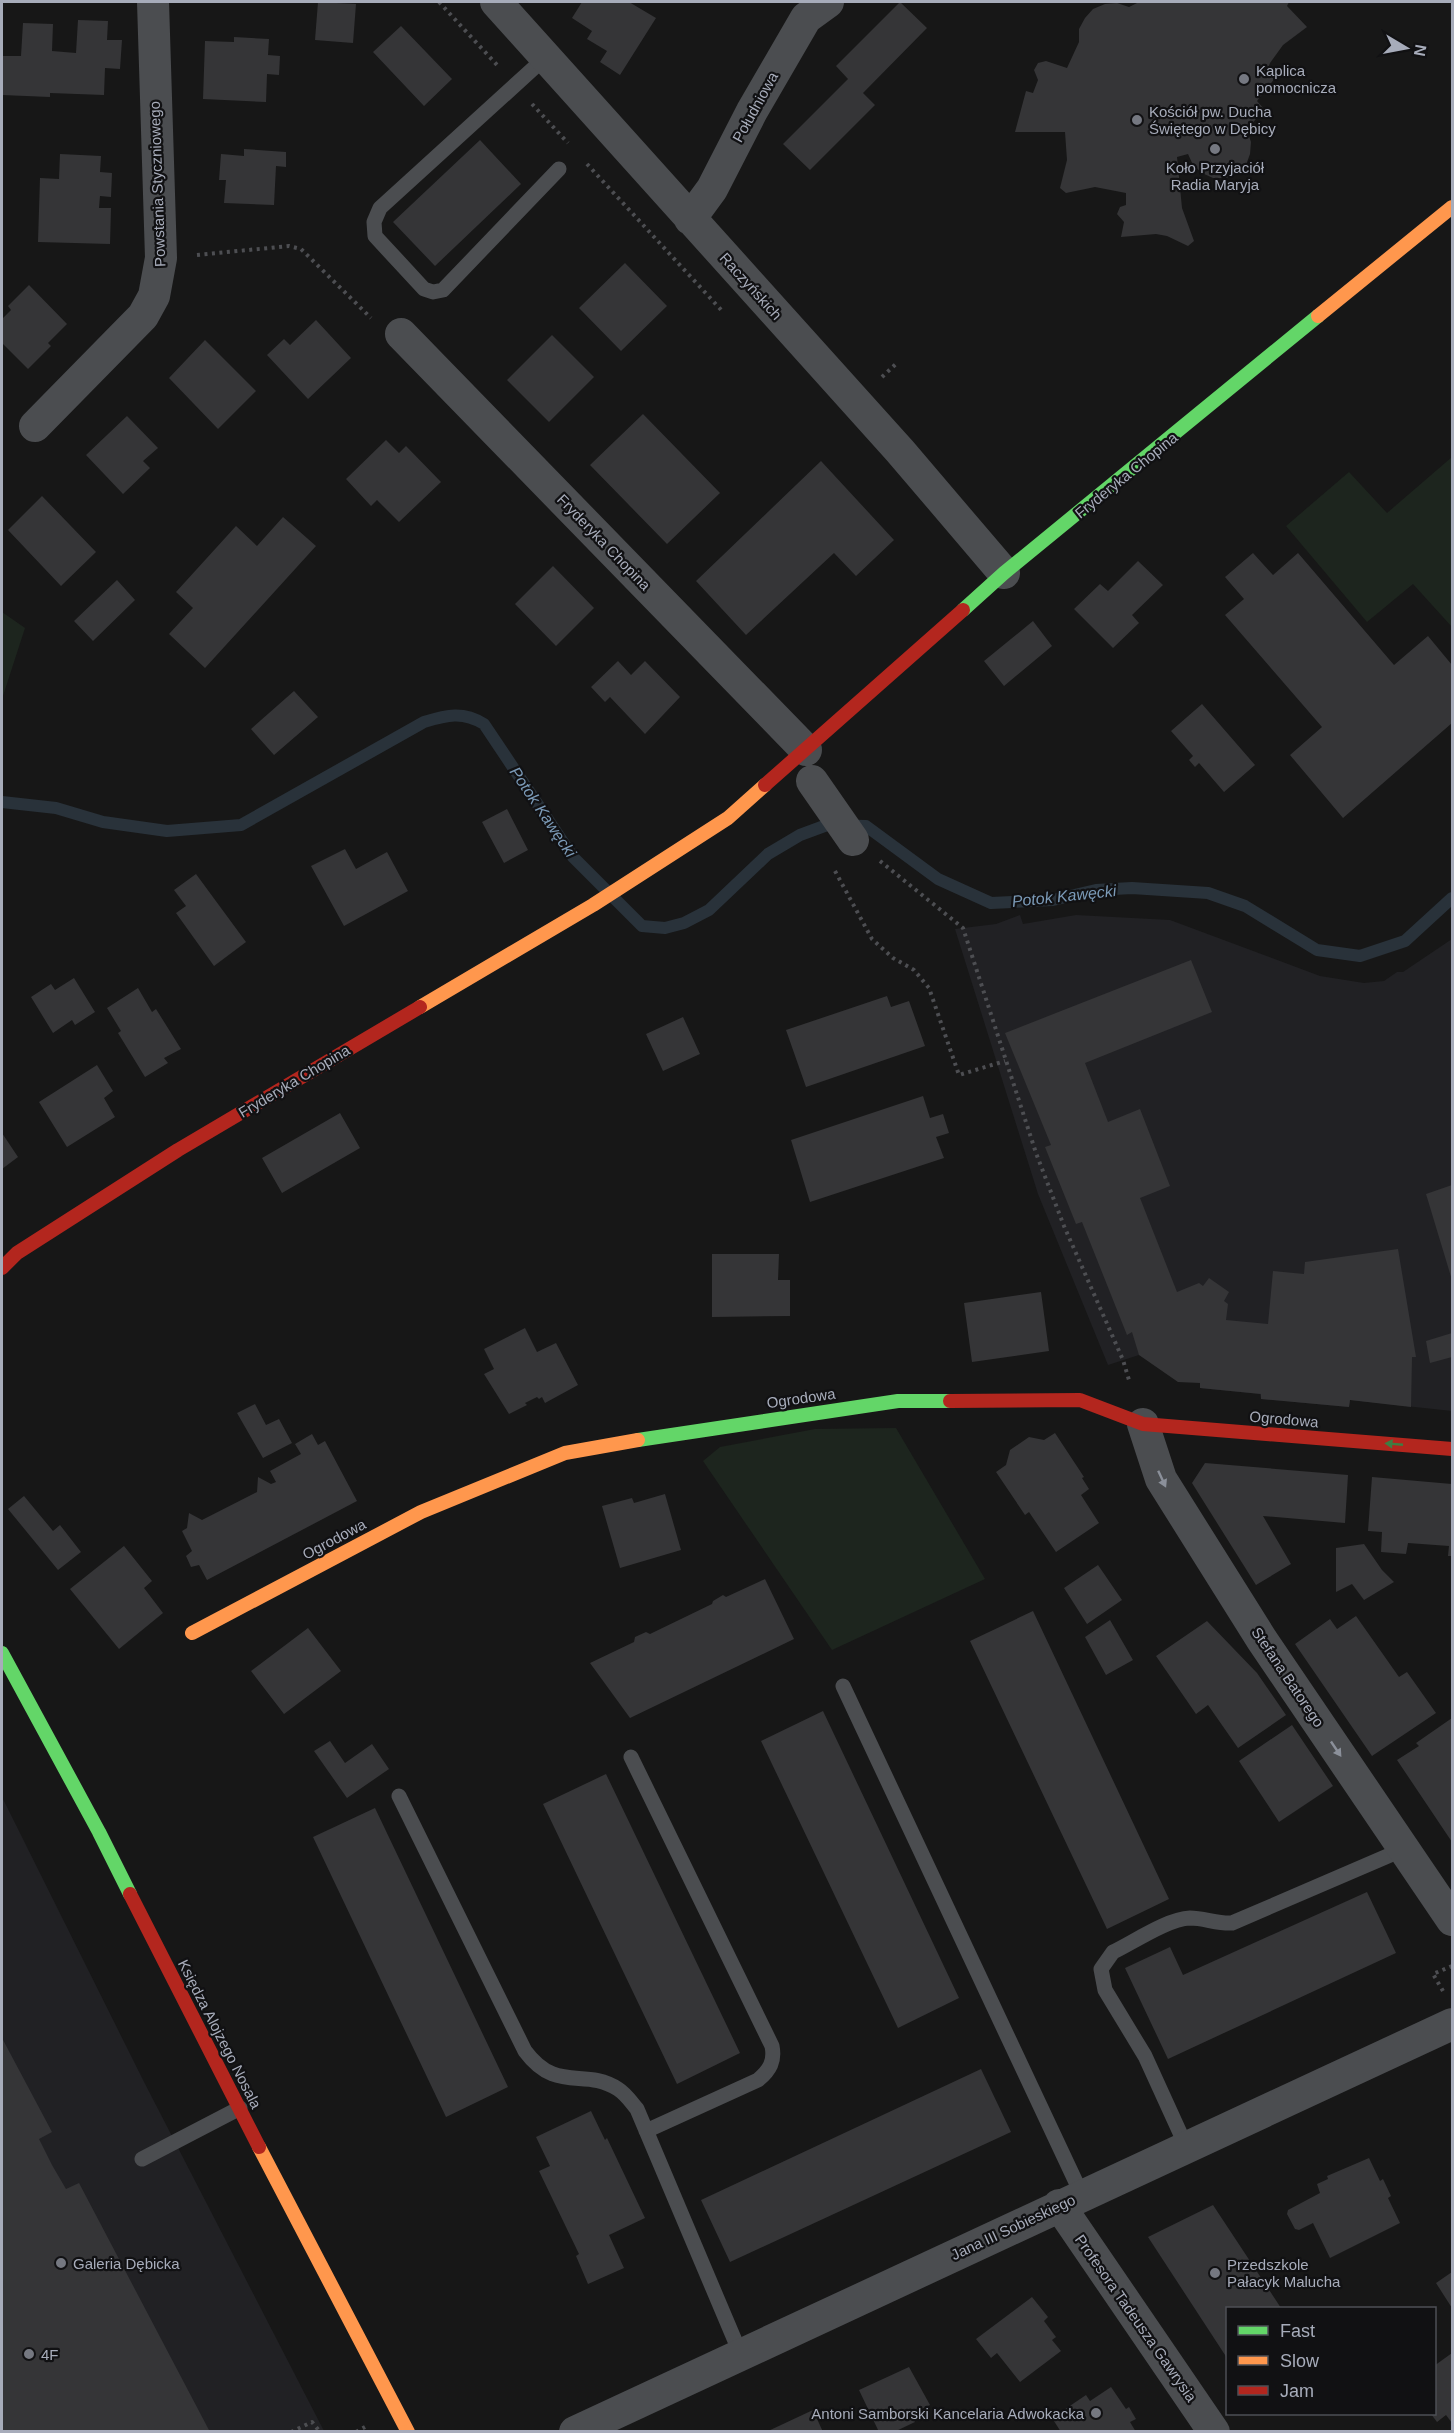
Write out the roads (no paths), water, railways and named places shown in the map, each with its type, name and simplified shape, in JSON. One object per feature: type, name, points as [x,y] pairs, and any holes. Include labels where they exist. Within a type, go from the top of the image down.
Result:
[{"type":"street","name":"Powstania Styczniowego","points":[[34,426],[143,316],[154,296],[161,258],[153,2]]},
{"type":"street","name":"Południowa","points":[[690,219],[712,189],[752,111],[806,18],[828,2]]},
{"type":"street","name":"Raczyńskich","points":[[509,6],[547,56],[690,219],[900,451],[1004,573]]},
{"type":"street","name":"Fryderyka Chopina","points":[[2,1268],[17,1253],[178,1150],[593,905],[728,818],[1004,573],[1452,207]]},
{"type":"street","name":"Fryderyka Chopina","points":[[401,334],[806,750]]},
{"type":"street","points":[[818,789],[853,840]]},
{"type":"street","name":"Ogrodowa","points":[[192,1633],[421,1512],[565,1453],[688,1431],[898,1401],[1080,1400],[1143,1424],[1452,1449]]},
{"type":"street","name":"Stefana Batorego","points":[[1143,1424],[1161,1479],[1262,1640],[1452,1920]]},
{"type":"street","name":"Księdza Alojzego Nosala","points":[[2,1653],[99,1832],[408,2432]]},
{"type":"street","name":"Jana III Sobieskiego","points":[[575,2432],[1452,2024]]},
{"type":"street","name":"Profesora Tadeusza Gawrysia","points":[[1070,2200],[1214,2432]]},
{"type":"lane","points":[[547,56],[381,208],[374,222],[375,236],[424,289],[433,292],[443,290],[559,169]]},
{"type":"lane","points":[[843,1686],[1070,2200]]},
{"type":"lane","points":[[631,1757],[772,2046],[774,2055],[771,2065],[758,2080],[646,2131]]},
{"type":"lane","points":[[399,1796],[525,2051],[534,2064],[547,2073],[603,2082],[617,2088],[637,2109],[741,2355]]},
{"type":"lane","points":[[1186,2146],[1145,2056],[1105,1990],[1101,1969],[1106,1959],[1113,1952],[1179,1919],[1192,1918],[1220,1924],[1232,1923],[1404,1849]]},
{"type":"lane","points":[[142,2159],[240,2108]]},
{"type":"waterway","name":"Potok Kawęcki","points":[[2,802],[56,808],[103,822],[167,831],[241,825],[424,722],[455,715],[469,717],[484,724],[573,857],[642,926],[665,928],[684,923],[709,910],[768,854],[800,835],[827,825],[866,826],[938,879],[991,903],[1053,900],[1096,890],[1132,888],[1208,893],[1245,906],[1317,950],[1360,956],[1405,941],[1452,898]]},
{"type":"place","name":"Kaplica pomocnicza","points":[[1244,79]]},
{"type":"place","name":"Kościół pw. Ducha Świętego w Dębicy","points":[[1137,120]]},
{"type":"place","name":"Koło Przyjaciół Radia Maryja","points":[[1215,149]]},
{"type":"place","name":"Galeria Dębicka","points":[[61,2263]]},
{"type":"place","name":"Przedszkole Pałacyk Malucha","points":[[1215,2273]]},
{"type":"place","name":"4F","points":[[29,2354]]},
{"type":"place","name":"Antoni Samborski Kancelaria Adwokacka","points":[[1096,2413]]}]
